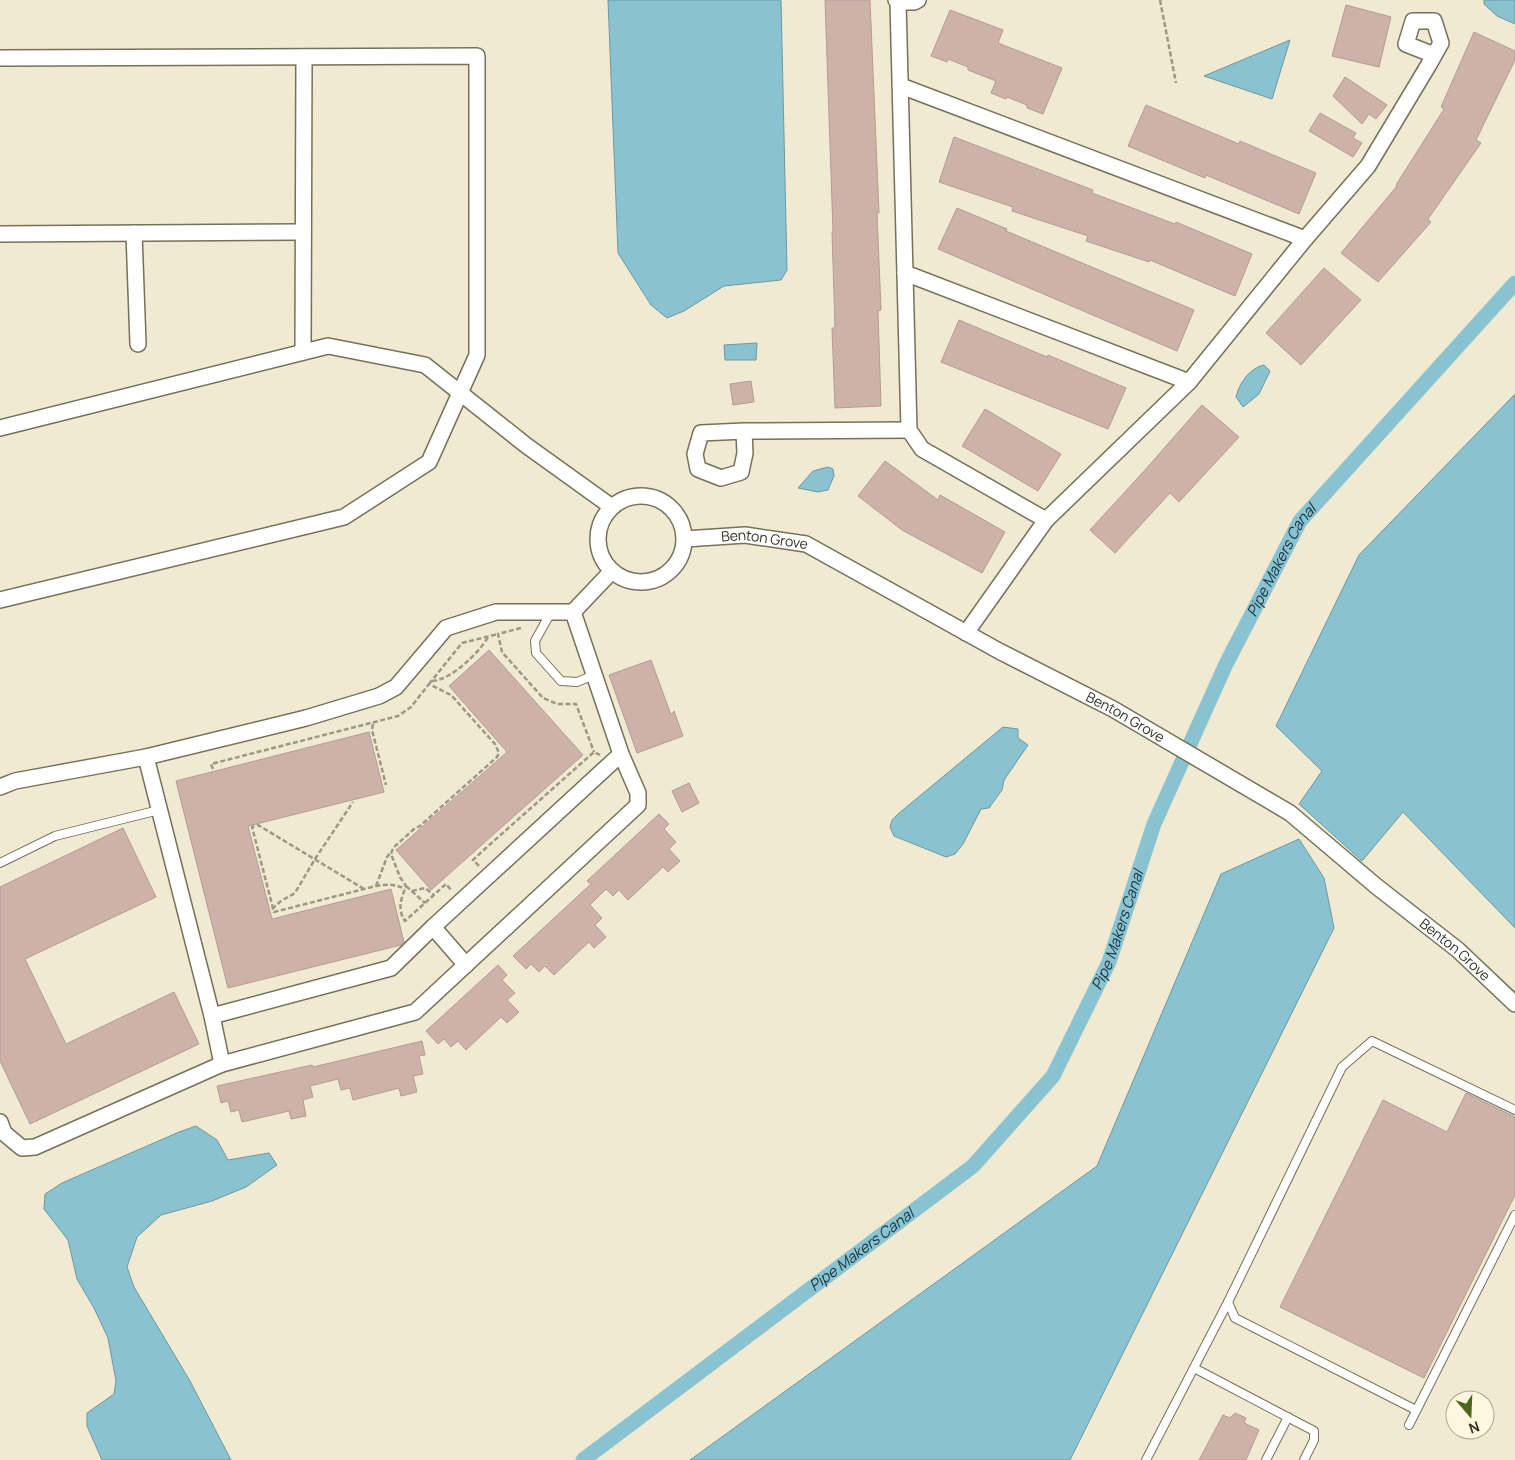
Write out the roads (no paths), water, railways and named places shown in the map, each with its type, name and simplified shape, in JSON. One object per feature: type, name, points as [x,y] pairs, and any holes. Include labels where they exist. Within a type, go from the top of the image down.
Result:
[{"type":"street","points":[[918,0],[914,2],[897,1],[901,86],[909,430],[922,449],[1046,520]]},
{"type":"street","points":[[966,633],[1046,520],[1189,382],[1305,239],[1368,166],[1434,55]]},
{"type":"street","points":[[0,58],[477,56],[477,355],[429,462],[344,517],[0,600]]},
{"type":"street","points":[[303,352],[304,57]]},
{"type":"street","points":[[901,86],[1305,239]]},
{"type":"street","points":[[0,234],[303,232]]},
{"type":"street","points":[[134,234],[138,344]]},
{"type":"street","points":[[905,272],[1189,382]]},
{"type":"street","points":[[0,428],[328,346],[425,365],[527,446],[612,507]]},
{"type":"street","points":[[744,431],[909,430]]},
{"type":"street","points":[[638,496],[652,497],[665,503],[676,513],[682,525],[685,539],[682,553],[676,566],[665,575],[652,581],[638,582],[624,578],[612,571],[603,560],[599,546],[599,532],[604,518],[612,507],[624,500],[638,496]]},
{"type":"street","name":"Benton Grove","points":[[685,539],[745,535],[806,544],[966,633],[1113,709],[1290,813],[1356,869],[1458,950],[1515,1004]]},
{"type":"street","points":[[0,787],[15,781],[146,757],[306,718],[380,696],[396,688],[446,628],[496,612],[573,612],[612,571]]},
{"type":"street","points":[[0,1122],[4,1132],[22,1148],[35,1147],[222,1064],[415,1012],[638,805],[638,793],[617,758],[594,676],[573,612]]},
{"type":"street","points":[[146,757],[212,1016],[222,1064]]},
{"type":"street","points":[[212,1016],[391,968],[617,758]]},
{"type":"street","points":[[433,927],[466,965]]},
{"type":"lane","points":[[551,612],[536,641],[536,653],[561,681],[577,682],[594,676]]},
{"type":"lane","points":[[0,862],[55,836],[160,810]]},
{"type":"lane","points":[[1146,1460],[1228,1302],[1342,1067],[1372,1041],[1515,1110]]},
{"type":"lane","points":[[1409,1425],[1515,1215]]},
{"type":"lane","points":[[1228,1302],[1234,1318],[1416,1410]]},
{"type":"lane","points":[[1194,1368],[1314,1430],[1314,1440],[1304,1460]]},
{"type":"lane","points":[[1266,1460],[1288,1417]]},
{"type":"water","points":[[608,0],[781,0],[787,270],[781,280],[724,286],[684,311],[667,318],[651,305],[618,253]]},
{"type":"water","points":[[1484,0],[1515,0],[1515,24],[1497,16],[1484,4]]},
{"type":"water","points":[[1290,40],[1272,99],[1204,76]]},
{"type":"water","points":[[757,343],[756,360],[725,360],[724,345]]},
{"type":"water","points":[[1264,365],[1270,371],[1259,394],[1243,407],[1236,397],[1240,387],[1254,369]]},
{"type":"water","points":[[1515,394],[1515,928],[1403,812],[1362,861],[1299,804],[1322,771],[1276,726],[1359,555]]},
{"type":"water","points":[[828,467],[833,469],[834,476],[828,490],[818,492],[798,488],[813,471]]},
{"type":"water","points":[[1003,727],[1018,729],[1018,738],[1028,745],[1004,780],[1002,790],[989,808],[981,809],[963,844],[955,854],[946,857],[894,836],[890,827],[892,820],[898,814]]},
{"type":"water","points":[[1299,839],[1324,878],[1334,928],[1070,1460],[690,1460],[1097,1166],[1221,874]]},
{"type":"water","points":[[196,1126],[217,1140],[228,1160],[269,1153],[277,1165],[246,1187],[212,1201],[161,1215],[137,1237],[127,1267],[134,1287],[190,1381],[231,1460],[102,1460],[87,1426],[87,1413],[114,1394],[116,1381],[108,1338],[94,1308],[77,1279],[68,1240],[44,1209],[45,1194],[62,1183]]},
{"type":"waterway","name":"Pipe Makers Canal","points":[[583,1460],[973,1166],[1053,1076],[1109,962],[1154,824],[1226,664],[1300,521],[1515,283]]}]
